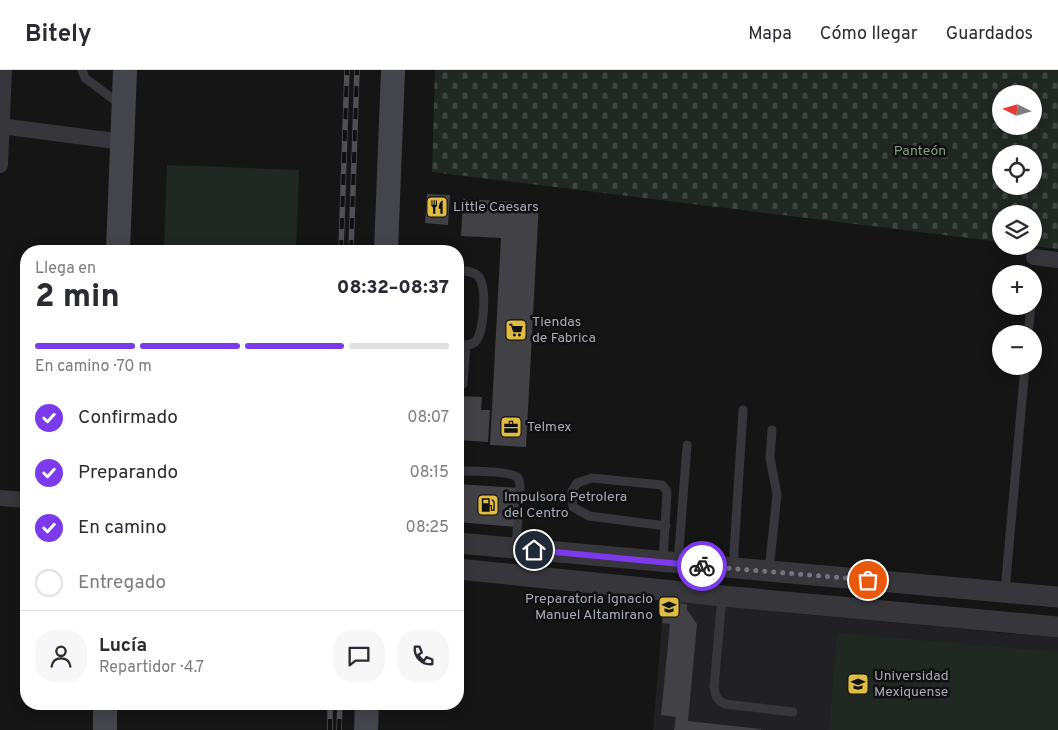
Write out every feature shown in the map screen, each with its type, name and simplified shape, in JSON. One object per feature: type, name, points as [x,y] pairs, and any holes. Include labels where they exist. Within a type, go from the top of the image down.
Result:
[{"type":"main road","points":[[118,245],[125,70]]},
{"type":"main road","points":[[386,245],[393,70]]},
{"type":"main road","points":[[105,710],[105,730]]},
{"type":"main road","points":[[366,730],[367,710]]},
{"type":"street","points":[[0,165],[4,70]]},
{"type":"street","points":[[1,126],[123,142]]},
{"type":"street","points":[[1034,257],[1058,260]]},
{"type":"street","points":[[0,498],[20,500]]},
{"type":"street","points":[[1058,597],[466,544],[464,570],[1058,627]]},
{"type":"lane","points":[[82,70],[86,78],[124,108]]},
{"type":"lane","points":[[464,271],[471,272],[479,277],[483,287],[482,328],[474,343],[464,345]]},
{"type":"lane","points":[[1005,592],[1024,375]]},
{"type":"lane","points":[[733,568],[743,410]]},
{"type":"lane","points":[[769,572],[777,494],[770,458],[772,430]]},
{"type":"lane","points":[[670,563],[687,445]]},
{"type":"lane","points":[[464,471],[512,475],[520,481],[516,548]]},
{"type":"lane","points":[[666,526],[589,516],[573,507],[572,491],[577,483],[592,478],[662,485],[667,491],[666,526],[670,563]]},
{"type":"lane","points":[[722,596],[714,687],[717,699],[725,704],[793,712]]},
{"type":"shaded area","name":"Universidad Mexiquense","points":[[664,601],[1058,638],[1058,730],[653,730]]},
{"type":"green space","name":"Panteón","points":[[435,70],[1058,70],[1058,249],[1042,247],[1042,205],[992,205],[992,241],[432,172]]},
{"type":"green space","points":[[167,165],[299,170],[296,245],[164,245]]},
{"type":"green space","points":[[837,633],[1058,652],[1058,730],[829,730]]},
{"type":"building","points":[[427,194],[450,195],[448,225],[425,223]]},
{"type":"building","points":[[463,199],[539,203],[526,447],[490,445],[501,238],[461,236]]},
{"type":"building","points":[[464,396],[482,397],[481,410],[490,410],[488,442],[464,440]]},
{"type":"building","name":"Impulsora Petrolera del Centro","points":[[464,484],[519,488],[517,527],[464,523]]},
{"type":"building","points":[[664,602],[687,604],[687,610],[697,624],[688,721],[761,730],[674,730],[676,717],[661,715],[670,624],[662,623]]},
{"type":"railway","points":[[341,245],[347,70]]},
{"type":"railway","points":[[351,245],[357,70]]},
{"type":"railway","points":[[330,710],[330,730]]},
{"type":"railway","points":[[339,730],[340,710]]},
{"type":"way so far","points":[[702,566],[868,580]]},
{"type":"place","name":"Little Caesars","points":[[437,207]]},
{"type":"place","name":"Tiendas de Fabrica","points":[[516,330]]},
{"type":"place","name":"Telmex","points":[[511,427]]},
{"type":"place","name":"Impulsora Petrolera del Centro","points":[[488,505]]},
{"type":"place","name":"Preparatoria Ignacio Manuel Altamirano","points":[[669,607]]},
{"type":"place","name":"Universidad Mexiquense","points":[[858,684]]},
{"type":"route","points":[[534,550],[702,566]]}]
